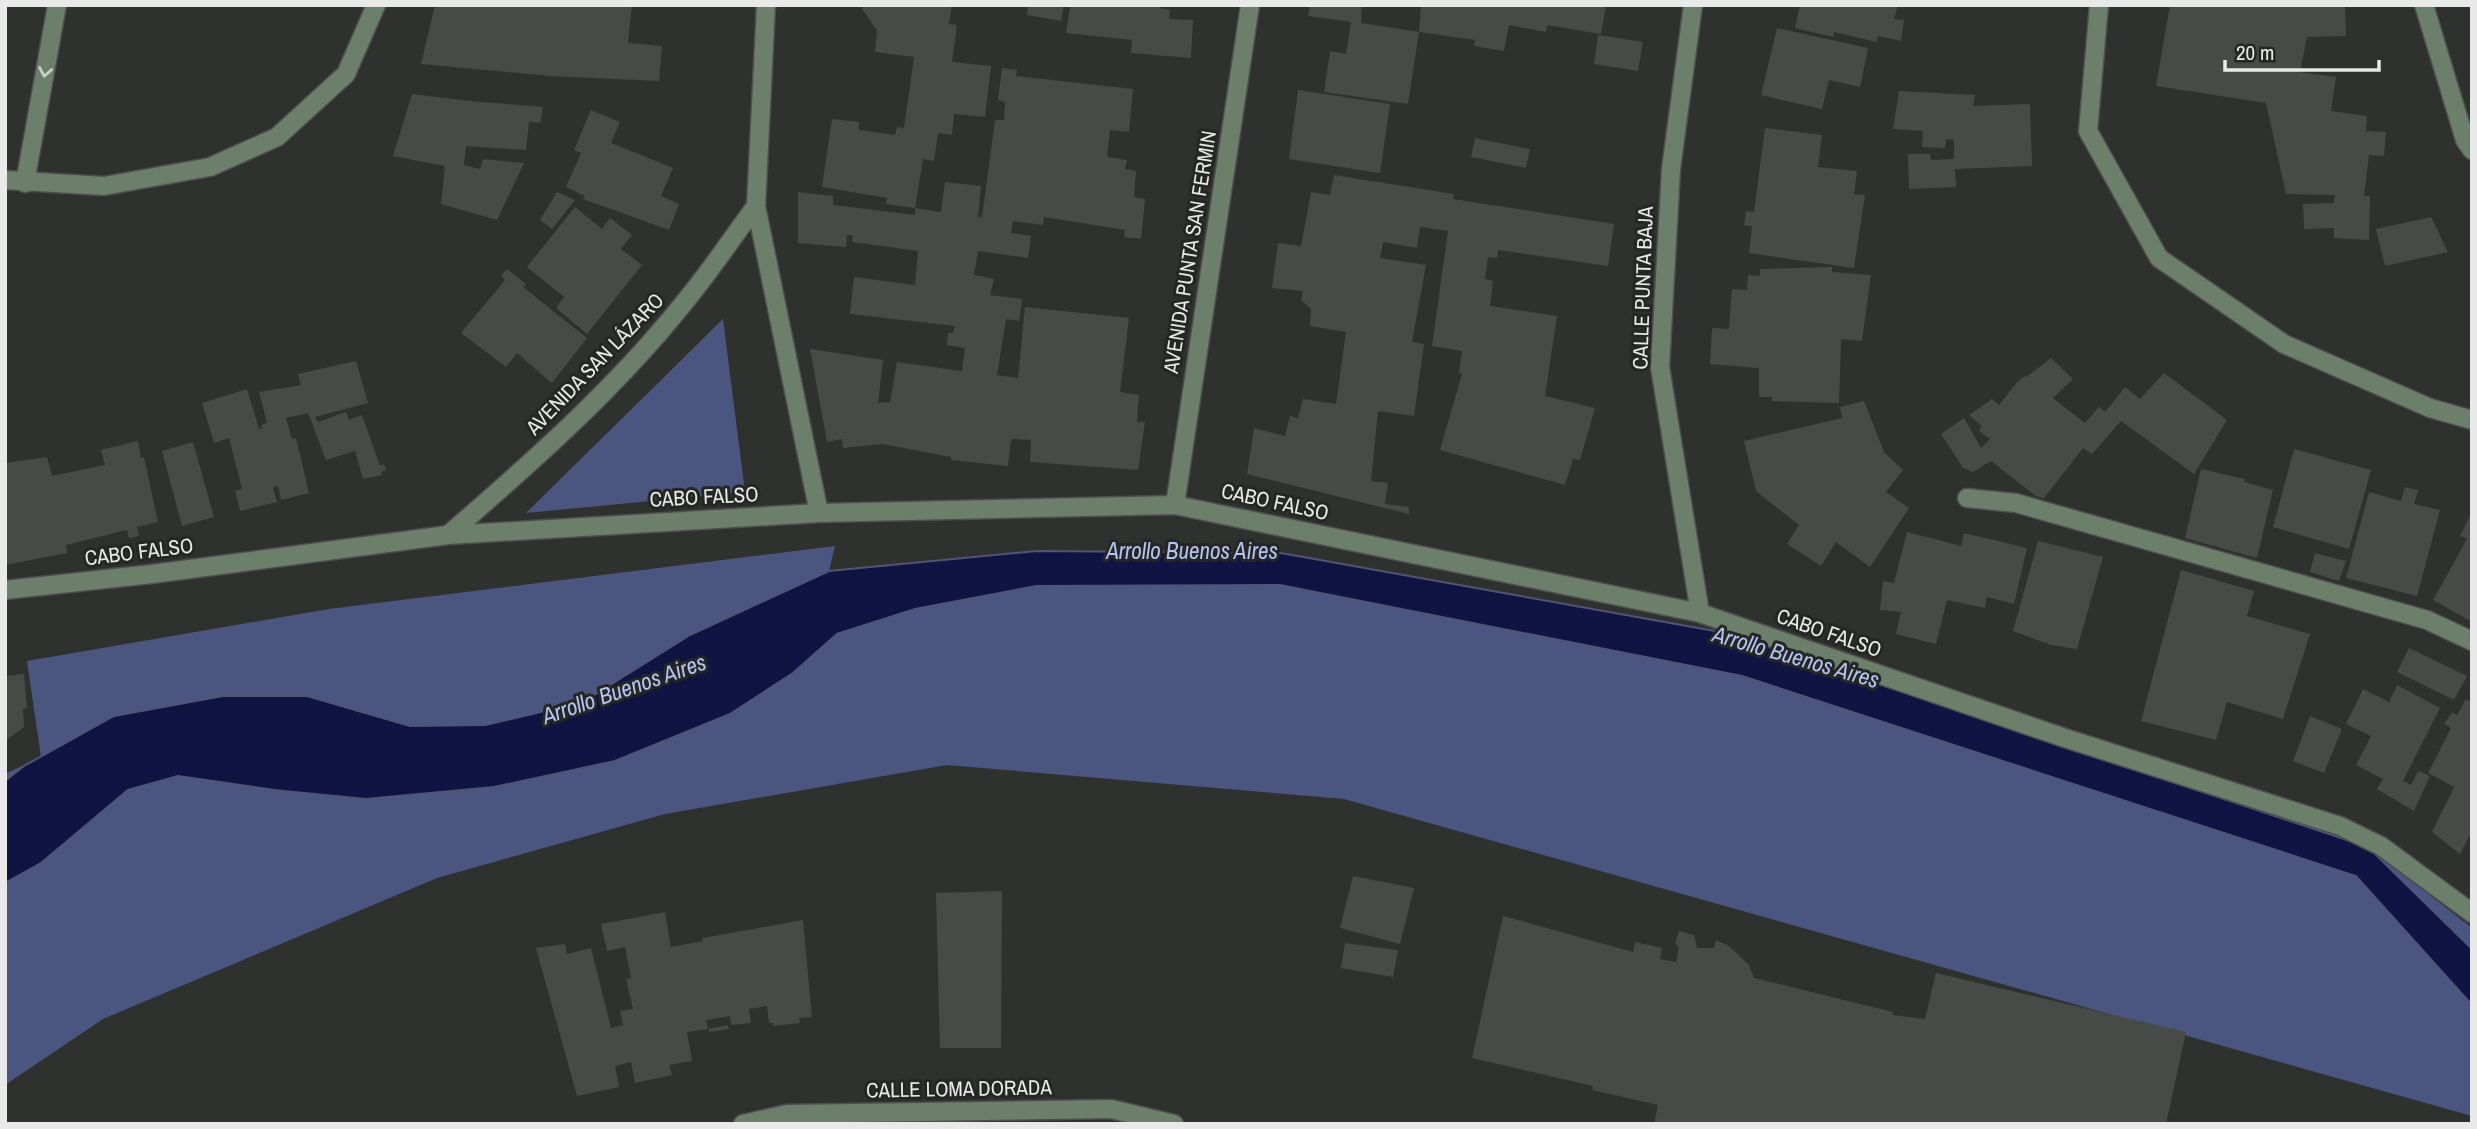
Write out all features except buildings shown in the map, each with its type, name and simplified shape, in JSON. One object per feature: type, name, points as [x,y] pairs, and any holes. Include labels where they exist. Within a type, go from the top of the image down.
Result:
[{"type":"street","points":[[25,183],[57,5]]},
{"type":"street","points":[[5,180],[104,186],[210,167],[277,137],[346,74],[376,5]]},
{"type":"street","points":[[766,5],[756,205],[819,513]]},
{"type":"street","name":"AVENIDA PUNTA SAN FERMIN","points":[[1175,505],[1250,5]]},
{"type":"street","name":"CALLE PUNTA BAJA","points":[[1693,5],[1671,169],[1660,367],[1700,613]]},
{"type":"street","points":[[2099,5],[2088,131],[2160,258],[2284,344],[2430,408],[2472,420]]},
{"type":"street","points":[[2424,5],[2465,140],[2472,150]]},
{"type":"street","name":"AVENIDA SAN LÁZARO","points":[[448,535],[555,442],[624,371],[683,304],[756,205]]},
{"type":"street","points":[[1966,498],[2016,503],[2139,537],[2427,620],[2472,641]]},
{"type":"street","name":"CABO FALSO","points":[[5,590],[152,574],[448,535],[819,513],[1175,505],[1700,613],[2065,738],[2340,826],[2381,846],[2472,913]]},
{"type":"street","name":"CALLE LOMA DORADA","points":[[743,1124],[786,1114],[1111,1109],[1174,1124]]},
{"type":"shaded area","points":[[723,319],[745,492],[526,513]]},
{"type":"shaded area","points":[[835,546],[829,571],[1251,553],[1752,642],[2368,847],[2472,928],[2472,1116],[1344,799],[947,765],[665,814],[437,878],[103,1019],[5,1085],[5,774],[41,757],[27,661],[329,609]],"holes":[[[223,696],[298,697],[147,712]]]},
{"type":"water","name":"Arrollo Buenos Aires","points":[[1037,551],[1281,553],[1726,633],[2368,847],[2472,949],[2472,1005],[2356,876],[1742,676],[1280,585],[1036,586],[915,609],[837,634],[793,673],[730,714],[615,761],[494,787],[366,799],[274,790],[178,776],[128,790],[41,863],[5,883],[5,781],[24,766],[114,716],[223,696],[307,696],[410,726],[485,725],[583,702],[690,635],[829,571]]}]
